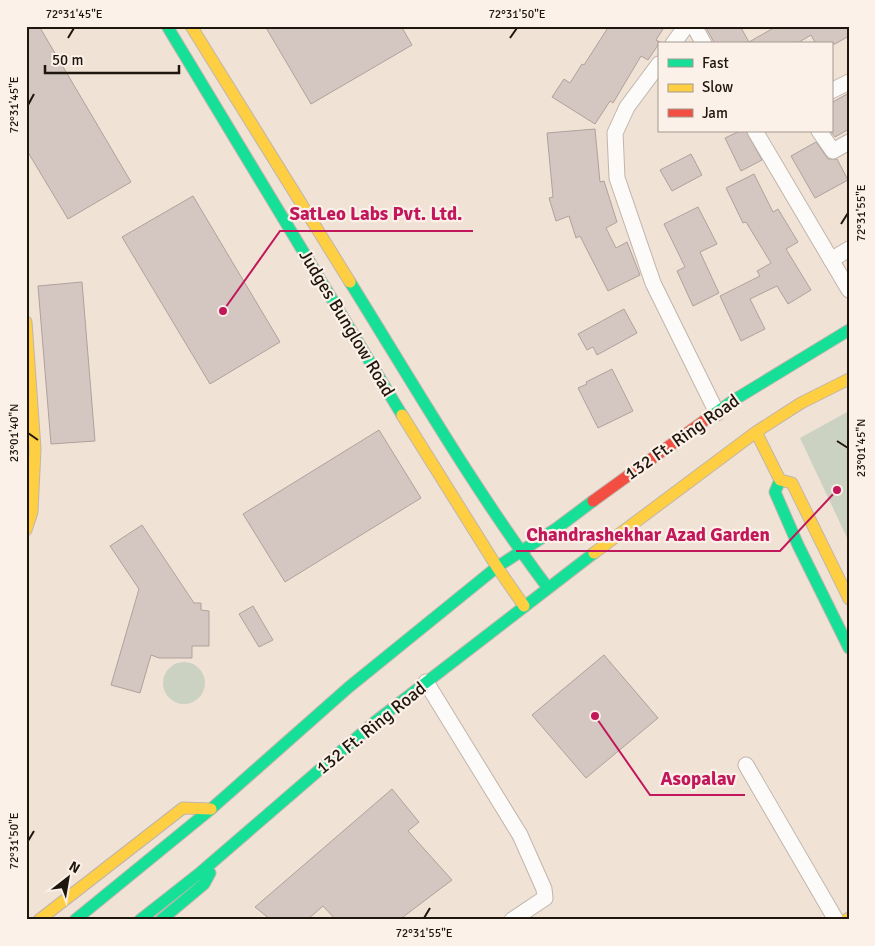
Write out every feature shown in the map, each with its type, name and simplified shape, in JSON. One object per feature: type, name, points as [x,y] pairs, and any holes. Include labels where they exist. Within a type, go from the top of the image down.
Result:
[{"type":"main road","name":"Judges Bunglow Road","points":[[167,26],[433,466],[524,606]]},
{"type":"main road","name":"Judges Bunglow Road","points":[[191,26],[480,491],[520,551],[548,588]]},
{"type":"main road","points":[[26,322],[35,450],[32,512],[26,530]]},
{"type":"main road","name":"132 Ft. Ring Road","points":[[497,567],[557,528],[648,460],[717,413],[774,375],[849,330]]},
{"type":"main road","points":[[548,588],[756,432],[801,404],[849,379]]},
{"type":"main road","points":[[756,432],[780,480],[775,492],[798,545],[849,648]]},
{"type":"main road","points":[[780,480],[792,483],[849,599]]},
{"type":"main road","points":[[74,920],[211,809],[349,687],[497,567]]},
{"type":"main road","name":"132 Ft. Ring Road","points":[[140,920],[201,872],[376,721],[548,588]]},
{"type":"main road","points":[[39,920],[183,808],[211,809]]},
{"type":"main road","points":[[161,920],[204,884],[220,855]]},
{"type":"street","points":[[675,42],[686,26]]},
{"type":"street","points":[[694,26],[703,42]]},
{"type":"street","points":[[658,65],[627,108],[615,133],[617,178],[653,283],[717,413]]},
{"type":"street","points":[[832,90],[849,82]]},
{"type":"street","points":[[756,132],[849,290]]},
{"type":"street","points":[[821,132],[833,152],[849,142]]},
{"type":"street","points":[[831,260],[849,249]]},
{"type":"street","points":[[426,682],[520,835],[544,889],[545,898],[512,920]]},
{"type":"street","points":[[746,765],[836,920]]},
{"type":"green space","points":[[849,411],[849,542],[800,438]]},
{"type":"green space","points":[[180,662],[188,662],[199,668],[205,683],[199,698],[188,704],[180,704],[169,698],[163,687],[163,679],[169,668]]},
{"type":"building","points":[[26,26],[39,26],[131,182],[68,219],[26,149]]},
{"type":"building","points":[[265,26],[401,26],[412,45],[311,104]]},
{"type":"building","points":[[609,26],[665,26],[656,40],[660,42],[658,42],[648,60],[641,56],[613,103],[610,101],[595,124],[552,97],[564,79],[570,83],[582,64],[584,65]]},
{"type":"building","points":[[705,26],[740,26],[749,42],[714,42]]},
{"type":"building","points":[[777,26],[849,26],[849,36],[835,44],[832,44],[832,42],[815,42],[811,35],[799,42],[749,42]]},
{"type":"building","points":[[849,93],[849,129],[835,137],[831,132],[832,102]]},
{"type":"building","points":[[595,129],[600,182],[604,181],[617,222],[606,228],[616,248],[627,242],[640,275],[608,291],[580,236],[576,238],[569,216],[556,221],[549,198],[553,197],[547,133]]},
{"type":"building","points":[[738,132],[747,132],[762,160],[741,171],[725,138]]},
{"type":"building","points":[[816,142],[828,159],[837,159],[848,180],[815,198],[791,156]]},
{"type":"building","points":[[691,154],[702,175],[672,191],[660,170]]},
{"type":"building","points":[[754,174],[773,212],[778,209],[798,242],[786,249],[811,290],[788,304],[777,286],[750,299],[765,329],[741,341],[720,296],[760,276],[757,271],[771,263],[746,222],[743,223],[726,188]]},
{"type":"building","points":[[193,196],[280,342],[210,384],[122,237]]},
{"type":"building","points":[[698,207],[717,244],[700,252],[719,293],[693,306],[677,271],[685,267],[664,224]]},
{"type":"building","points":[[82,282],[95,441],[51,444],[38,286]]},
{"type":"building","points":[[624,309],[637,333],[597,355],[593,347],[587,350],[578,334]]},
{"type":"building","points":[[612,369],[633,411],[598,428],[578,388]]},
{"type":"building","points":[[379,430],[421,498],[285,582],[243,514]]},
{"type":"building","points":[[142,525],[194,603],[201,603],[201,610],[209,611],[209,646],[192,646],[192,658],[159,658],[151,655],[140,693],[111,685],[139,589],[110,546]]},
{"type":"building","points":[[253,606],[273,640],[259,647],[239,614]]},
{"type":"building","points":[[604,655],[658,718],[586,778],[532,715]]},
{"type":"building","points":[[392,789],[419,822],[408,831],[452,880],[399,920],[336,920],[323,906],[307,920],[271,920],[255,907]]},
{"type":"traffic: fast","points":[[167,26],[402,415]]},
{"type":"traffic: fast","points":[[350,282],[470,476],[548,588]]},
{"type":"traffic: fast","points":[[708,418],[734,400],[849,330]]},
{"type":"traffic: fast","points":[[780,480],[775,492],[798,545],[849,648]]},
{"type":"traffic: fast","points":[[75,920],[211,809],[349,687],[497,567],[557,528],[593,501]]},
{"type":"traffic: fast","points":[[140,920],[201,872],[376,721],[594,553]]},
{"type":"traffic: fast","points":[[161,920],[204,884],[210,873]]},
{"type":"traffic: slow","points":[[191,26],[350,282]]},
{"type":"traffic: slow","points":[[26,322],[35,449],[32,512],[26,530]]},
{"type":"traffic: slow","points":[[594,553],[756,432],[801,403],[849,379]]},
{"type":"traffic: slow","points":[[402,415],[497,567],[524,606]]},
{"type":"traffic: slow","points":[[756,432],[780,480],[792,483],[849,599]]},
{"type":"traffic: slow","points":[[39,920],[183,808],[211,809]]},
{"type":"traffic: jam","points":[[593,501],[708,418]]},
{"type":"place","name":"SatLeo Labs Pvt. Ltd.","points":[[223,311]]},
{"type":"place","name":"Chandrashekhar Azad Garden","points":[[837,490]]},
{"type":"place","name":"Asopalav","points":[[595,716]]}]
